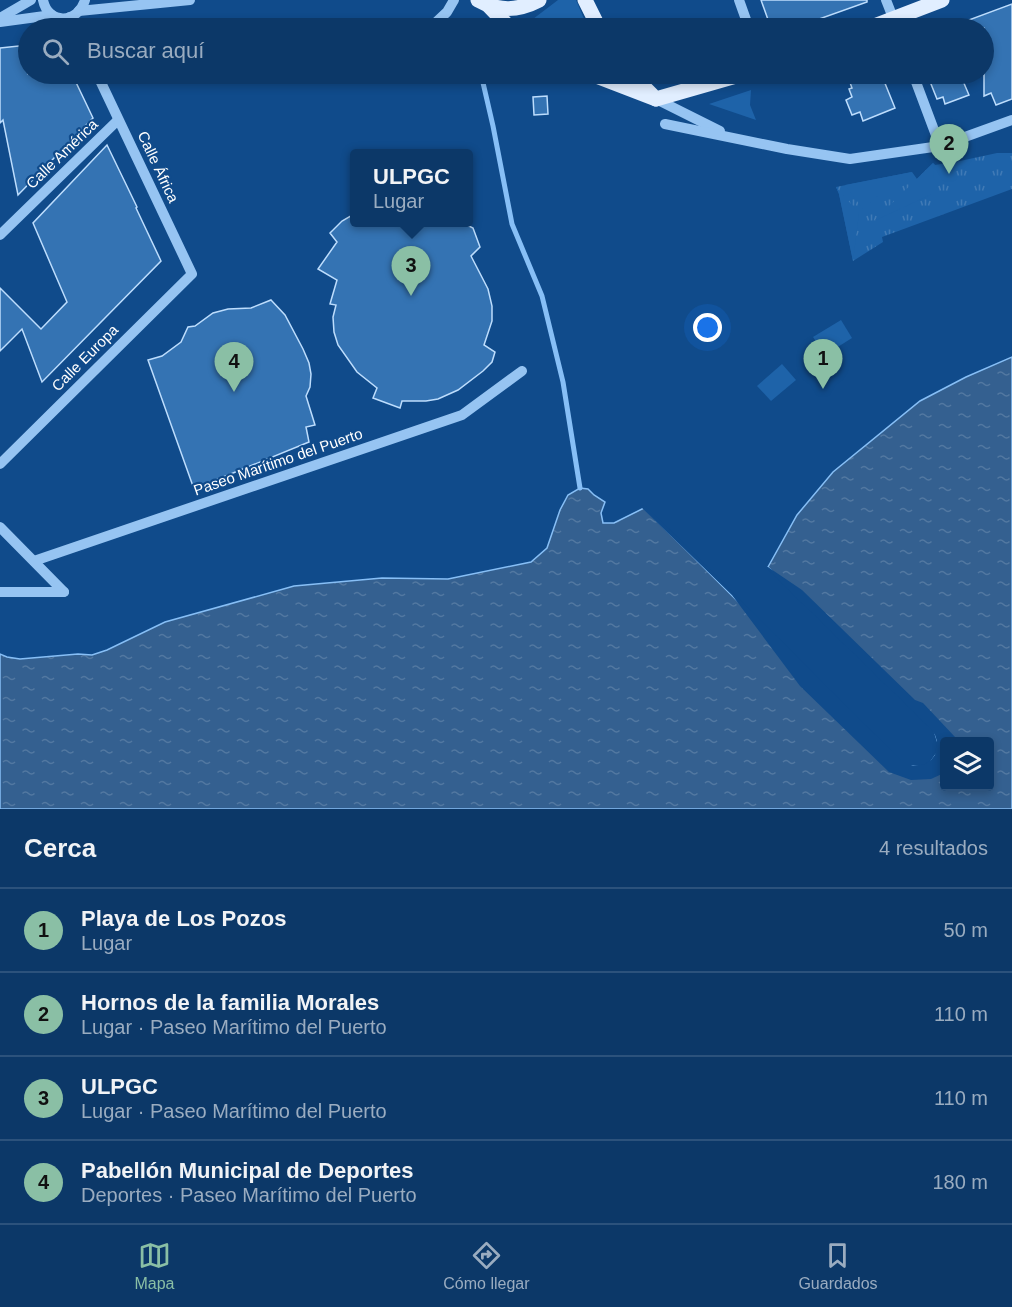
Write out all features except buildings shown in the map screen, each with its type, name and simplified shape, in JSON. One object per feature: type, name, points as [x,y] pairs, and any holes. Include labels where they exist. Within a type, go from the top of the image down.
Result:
[{"type":"main road","points":[[483,3],[506,10],[523,8],[539,0]]},
{"type":"main road","points":[[585,0],[594,18]]},
{"type":"main road","points":[[907,18],[942,0]]},
{"type":"main road","points":[[483,3],[499,18]]},
{"type":"main road","points":[[617,84],[656,99],[708,84]]},
{"type":"main road","points":[[641,84],[656,99]]},
{"type":"street","points":[[0,20],[31,0]]},
{"type":"street","points":[[43,0],[47,11],[52,15]]},
{"type":"street","points":[[75,18],[75,14],[83,6],[85,0]]},
{"type":"street","points":[[126,0],[145,5]]},
{"type":"street","points":[[21,18],[52,15],[64,18],[75,14],[190,0]]},
{"type":"street","points":[[441,18],[454,0]]},
{"type":"street","points":[[739,0],[745,18]]},
{"type":"street","points":[[886,0],[893,18]]},
{"type":"street","points":[[0,20],[18,18]]},
{"type":"street","name":"Calle África","points":[[102,84],[192,274]]},
{"type":"street","points":[[918,84],[940,146]]},
{"type":"street","points":[[656,99],[735,138]]},
{"type":"street","name":"Calle América","points":[[0,236],[118,120]]},
{"type":"street","points":[[665,124],[787,149],[850,159],[940,146],[1012,120]]},
{"type":"street","name":"Calle Europa","points":[[0,464],[192,274]]},
{"type":"street","name":"Paseo Marítimo del Puerto","points":[[34,561],[462,415],[522,371]]},
{"type":"street","points":[[0,527],[64,592],[0,592]]},
{"type":"green space","points":[[558,0],[576,0],[584,18],[534,18]]},
{"type":"green space","points":[[751,90],[750,105],[756,120],[709,104]]},
{"type":"green space","points":[[997,153],[1012,153],[1012,189],[882,237],[883,242],[853,261],[836,187],[912,172],[917,179],[933,163],[935,165]]},
{"type":"green space","points":[[933,163],[935,165],[933,176],[937,187],[930,195],[874,221]]},
{"type":"green space","points":[[912,172],[885,190],[863,209],[845,185]]},
{"type":"green space","points":[[836,187],[859,213],[853,261],[839,194]]},
{"type":"green space","points":[[841,320],[852,338],[825,355],[813,337]]},
{"type":"green space","points":[[782,364],[796,380],[771,401],[757,386]]},
{"type":"water","points":[[1012,357],[1012,809],[0,809],[0,654],[20,659],[92,655],[165,622],[294,586],[382,578],[448,579],[531,562],[547,548],[560,510],[568,495],[580,488],[588,489],[605,502],[601,513],[603,523],[614,523],[644,508],[899,762],[906,766],[927,767],[940,749],[933,727],[768,567],[797,515],[833,472],[920,401],[966,377]]},
{"type":"pier","points":[[640,506],[646,506],[901,760],[913,766],[925,764],[931,760],[935,755],[937,741],[931,729],[765,567],[802,590],[915,700],[923,703],[955,737],[940,737],[940,775],[931,779],[911,780],[889,772],[800,686],[732,595]]},
{"type":"waterway","points":[[483,84],[512,224],[542,296],[563,382],[580,488]]},
{"type":"place","name":"Hornos de la familia Morales","points":[[949,174]]},
{"type":"place","name":"ULPGC","points":[[411,296]]},
{"type":"place","name":"Playa de Los Pozos","points":[[823,389]]},
{"type":"place","name":"Pabellón Municipal de Deportes","points":[[234,392]]}]
